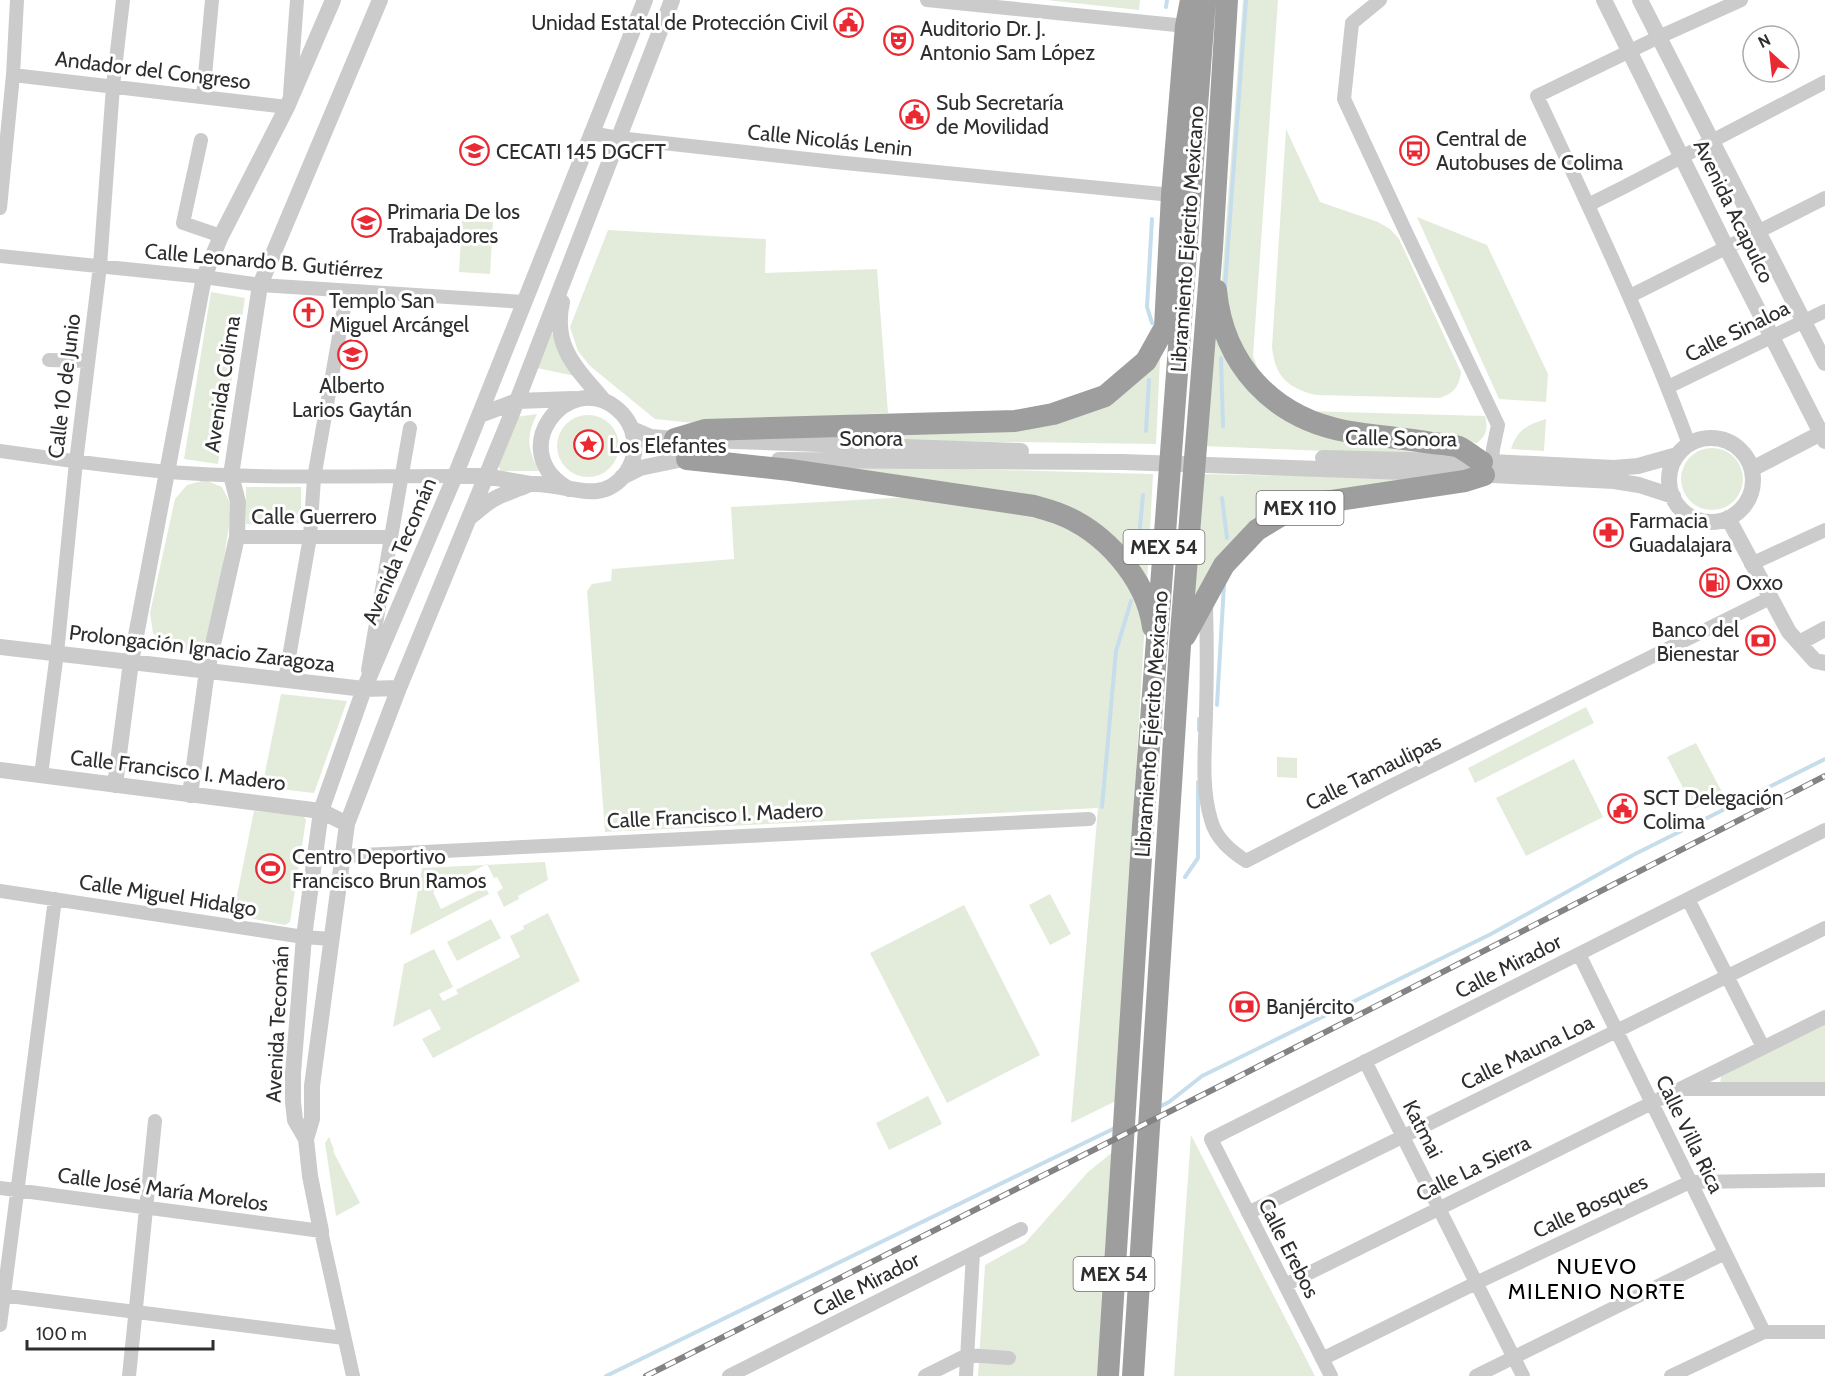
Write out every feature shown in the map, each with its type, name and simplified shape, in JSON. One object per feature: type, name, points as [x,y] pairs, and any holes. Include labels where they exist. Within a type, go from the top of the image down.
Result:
[{"type":"highway","points":[[1173,422],[1165,327],[1172,195],[1189,0]]},
{"type":"highway","name":"Libramiento Ejército Mexicano","points":[[1108,1376],[1125,1095],[1205,0]]},
{"type":"highway","name":"Libramiento Ejército Mexicano","points":[[1133,1376],[1180,645],[1212,248],[1227,0]]},
{"type":"highway","points":[[1212,248],[1217,302],[1223,327],[1234,353],[1263,392],[1301,417],[1344,431],[1459,447],[1487,469]]},
{"type":"highway","points":[[675,439],[705,430],[1015,421],[1053,414],[1105,396],[1146,361],[1165,327]]},
{"type":"highway","points":[[687,459],[801,471],[1034,506],[1058,513],[1098,536],[1118,556],[1137,582],[1151,614],[1156,658]]},
{"type":"highway","name":"MEX 110","points":[[1180,645],[1224,565],[1257,530],[1285,513],[1312,504],[1465,481],[1487,469]]},
{"type":"street","points":[[0,208],[13,75],[17,0]]},
{"type":"street","name":"Calle 10 de Junio","points":[[41,775],[57,653],[76,462],[100,266],[113,86],[123,0]]},
{"type":"street","points":[[203,97],[212,0]]},
{"type":"street","points":[[288,104],[297,0]]},
{"type":"street","name":"Avenida Colima","points":[[115,785],[131,662],[204,277],[221,236],[288,104],[333,0]]},
{"type":"street","name":"Avenida Colima","points":[[190,795],[207,671],[237,537],[238,502],[231,475],[260,285],[380,0]]},
{"type":"street","name":"Avenida Tecomán","points":[[306,1139],[295,1120],[293,1073],[304,936],[321,811],[364,689],[480,415],[645,0]]},
{"type":"street","name":"Avenida Tecomán","points":[[353,1376],[310,1176],[306,1139],[312,1119],[312,1086],[347,824],[399,688],[517,400],[672,0]]},
{"type":"street","points":[[927,0],[1186,26]]},
{"type":"street","points":[[1380,0],[1352,23],[1344,99],[1498,425],[1487,469]]},
{"type":"street","name":"Avenida Acapulco","points":[[1604,0],[1772,338],[1824,435]]},
{"type":"street","name":"Avenida Acapulco","points":[[1640,0],[1825,363]]},
{"type":"street","points":[[1672,496],[1669,482],[1671,468],[1683,450],[1668,387],[1630,296],[1537,96],[1741,0]]},
{"type":"street","name":"Andador del Congreso","points":[[13,75],[203,97],[288,104]]},
{"type":"street","points":[[1588,205],[1825,82]]},
{"type":"street","name":"Calle Nicolás Lenin","points":[[591,133],[828,162],[1172,195]]},
{"type":"street","points":[[201,140],[183,223],[221,236]]},
{"type":"street","points":[[1630,296],[1825,198]]},
{"type":"street","name":"Calle Leonardo B. Gutiérrez","points":[[0,256],[260,285],[525,302]]},
{"type":"street","points":[[572,260],[559,317],[560,338],[569,357],[604,401]]},
{"type":"street","points":[[285,680],[310,537],[314,478],[347,291]]},
{"type":"street","name":"Calle Sinaloa","points":[[1668,387],[1825,311]]},
{"type":"street","points":[[49,360],[88,361]]},
{"type":"street","points":[[480,415],[517,400],[594,398],[604,401],[621,412],[633,429],[634,455],[630,467],[622,477]]},
{"type":"street","points":[[569,489],[553,477],[544,464],[540,448],[543,432],[550,417],[562,406],[577,399]]},
{"type":"street","points":[[364,689],[410,428]]},
{"type":"street","name":"Sonora","points":[[633,429],[651,436],[675,439],[1122,458]]},
{"type":"street","points":[[1824,435],[1752,469],[1753,481],[1746,503],[1728,518],[1789,632],[1815,661],[1825,663]]},
{"type":"street","name":"Calle Sonora","points":[[1122,458],[1487,469],[1614,468],[1638,466],[1683,450],[1701,439],[1714,438],[1738,447],[1747,457],[1752,469]]},
{"type":"street","points":[[0,452],[168,472],[314,478],[455,476]]},
{"type":"street","name":"Sonora","points":[[455,476],[485,476],[583,492],[597,491],[611,486],[622,477],[640,468],[687,459],[1122,458]]},
{"type":"street","name":"Calle Sonora","points":[[1487,469],[1639,485],[1672,496],[1690,516],[1715,521],[1728,518]]},
{"type":"street","points":[[469,518],[495,499],[531,484]]},
{"type":"street","points":[[1751,564],[1825,530]]},
{"type":"street","name":"Calle Guerrero","points":[[237,537],[391,537]]},
{"type":"street","name":"Calle Tamaulipas","points":[[1206,596],[1204,778],[1211,821],[1218,837],[1231,851],[1246,861],[1391,786],[1770,598]]},
{"type":"street","points":[[1799,643],[1825,630]]},
{"type":"street","name":"Prolongación Ignacio Zaragoza","points":[[0,647],[364,689],[399,688]]},
{"type":"street","name":"Calle Francisco I. Madero","points":[[0,770],[321,811],[347,824]]},
{"type":"street","name":"Calle Francisco I. Madero","points":[[343,856],[1089,819]]},
{"type":"street","name":"Calle Mirador","points":[[1211,1139],[1825,830]]},
{"type":"street","name":"Calle Miguel Hidalgo","points":[[0,891],[331,939]]},
{"type":"street","points":[[0,1325],[2,1295],[18,1190],[55,899]]},
{"type":"street","points":[[1688,899],[1763,1047]]},
{"type":"street","name":"Calle Mauna Loa","points":[[1248,1213],[1825,928]]},
{"type":"street","name":"Calle Villa Rica","points":[[1579,954],[1764,1332]]},
{"type":"street","name":"Calle La Sierra","points":[[1285,1285],[1825,1017]]},
{"type":"street","name":"Katmai","points":[[1365,1061],[1523,1376]]},
{"type":"street","name":"Calle La Sierra","points":[[1679,1089],[1825,1089]]},
{"type":"street","points":[[129,1376],[155,1120]]},
{"type":"street","name":"Calle Erebos","points":[[1211,1139],[1331,1376]]},
{"type":"street","name":"Calle Bosques","points":[[1322,1359],[1690,1182],[1825,1180]]},
{"type":"street","name":"Calle José María Morelos","points":[[0,1188],[321,1231]]},
{"type":"street","name":"Calle Mirador","points":[[729,1376],[1021,1228]]},
{"type":"street","points":[[966,1376],[973,1253]]},
{"type":"street","points":[[1476,1376],[1725,1253]]},
{"type":"street","points":[[2,1295],[345,1338]]},
{"type":"street","points":[[1671,1376],[1764,1332],[1825,1332]]},
{"type":"street","points":[[925,1376],[967,1355],[1009,1358]]},
{"type":"green space","points":[[1046,0],[1140,0],[1139,10]]},
{"type":"green space","points":[[1243,0],[1278,0],[1253,356],[1264,383],[1248,361],[1221,291]]},
{"type":"green space","points":[[1286,129],[1320,202],[1378,222],[1390,229],[1399,239],[1461,372],[1457,386],[1449,394],[1440,398],[1316,395],[1291,385],[1280,374],[1272,347]]},
{"type":"green space","points":[[1417,217],[1487,245],[1548,374],[1546,402],[1499,399]]},
{"type":"green space","points":[[462,221],[493,222],[490,274],[459,272]]},
{"type":"green space","points":[[608,230],[766,239],[765,273],[877,269],[888,413],[694,423],[655,419],[590,366],[578,351],[570,327]]},
{"type":"green space","points":[[211,292],[245,298],[218,464],[184,459]]},
{"type":"green space","points":[[1212,322],[1251,392],[1446,456],[1202,446]]},
{"type":"green space","points":[[550,334],[553,334],[575,376],[537,368]]},
{"type":"green space","points":[[1160,359],[1156,444],[787,439],[1041,424]]},
{"type":"green space","points":[[1304,411],[1485,416],[1486,428],[1485,434],[1477,443],[1330,421]]},
{"type":"green space","points":[[537,414],[529,442],[539,471],[501,471],[498,466],[516,417]]},
{"type":"green space","points":[[582,415],[594,415],[610,424],[617,434],[619,446],[617,458],[610,468],[594,477],[582,477],[571,472],[562,463],[557,452],[557,440],[562,429],[571,420]]},
{"type":"green space","points":[[1546,419],[1544,451],[1511,449],[1520,432]]},
{"type":"green space","points":[[1706,448],[1718,448],[1734,457],[1741,467],[1743,479],[1741,491],[1734,501],[1718,510],[1706,510],[1695,505],[1686,496],[1681,485],[1681,473],[1686,462],[1695,453]]},
{"type":"green space","points":[[780,464],[1153,474],[1147,585],[1089,521]]},
{"type":"green space","points":[[1201,474],[1453,479],[1315,495],[1210,569],[1192,600]]},
{"type":"green space","points":[[205,480],[222,487],[232,507],[213,629],[201,649],[171,652],[153,633],[150,613],[175,499],[187,485]]},
{"type":"green space","points":[[246,487],[301,487],[301,523],[246,524]]},
{"type":"green space","points":[[910,497],[1018,509],[1074,528],[1125,577],[1145,621],[1116,1101],[1071,1123],[1098,808],[605,832],[587,591],[592,584],[611,581],[612,569],[734,559],[731,507]]},
{"type":"green space","name":"Centro Deportivo Francisco Brun Ramos","points":[[281,694],[347,701],[314,793],[262,787]]},
{"type":"green space","points":[[1586,707],[1594,723],[1475,783],[1468,768]]},
{"type":"green space","points":[[1696,743],[1723,794],[1694,809],[1667,757]]},
{"type":"green space","points":[[1277,757],[1297,758],[1297,778],[1277,777]]},
{"type":"green space","points":[[1574,759],[1603,817],[1526,856],[1496,798]]},
{"type":"green space","name":"Centro Deportivo Francisco Brun Ramos","points":[[254,811],[303,816],[306,820],[290,922],[285,925],[233,915]]},
{"type":"green space","points":[[545,862],[548,880],[518,896],[519,899],[504,907],[497,892],[503,888],[487,865]]},
{"type":"green space","points":[[485,865],[433,892],[441,909],[485,887],[489,894],[410,935],[422,868]]},
{"type":"green space","points":[[1050,894],[1071,934],[1050,945],[1029,905]]},
{"type":"green space","points":[[964,905],[1040,1055],[947,1103],[870,953]]},
{"type":"green space","points":[[548,913],[580,981],[433,1058],[422,1039],[441,1029],[430,1009],[393,1027],[404,964],[434,949],[453,987],[439,994],[443,1001],[458,994],[456,990],[520,957],[510,936],[524,929],[523,926]]},
{"type":"green space","points":[[491,919],[501,938],[457,961],[447,942]]},
{"type":"green space","points":[[1825,1021],[1825,1086],[1720,1085],[1721,1076]]},
{"type":"green space","points":[[928,1096],[942,1124],[889,1150],[876,1123]]},
{"type":"green space","points":[[1191,1135],[1315,1376],[1174,1376]]},
{"type":"green space","points":[[329,1137],[333,1151],[360,1203],[336,1216],[325,1143]]},
{"type":"green space","points":[[1114,1151],[1097,1376],[978,1376],[985,1265],[1025,1243],[1088,1172]]},
{"type":"waterway","points":[[1166,7],[1167,0]]},
{"type":"waterway","points":[[1225,286],[1246,0]]},
{"type":"waterway","points":[[1152,219],[1147,307],[1152,323]]},
{"type":"waterway","points":[[1221,358],[1223,426]]},
{"type":"waterway","points":[[1146,431],[1149,380]]},
{"type":"waterway","points":[[1137,558],[1143,495]]},
{"type":"waterway","points":[[1222,498],[1227,538]]},
{"type":"waterway","points":[[1217,705],[1224,584]]},
{"type":"waterway","points":[[1102,807],[1116,651],[1131,601]]},
{"type":"waterway","points":[[1199,719],[1199,730]]},
{"type":"waterway","points":[[1159,1107],[1202,1076],[1491,934],[1635,854],[1825,759]]},
{"type":"waterway","points":[[1185,877],[1198,858],[1198,782]]},
{"type":"waterway","points":[[606,1376],[1115,1128]]},
{"type":"railway","points":[[646,1376],[1230,1081],[1825,776]]},
{"type":"place","name":"Unidad Estatal de Protección Civil","points":[[849,22]]},
{"type":"place","name":"Auditorio Dr. J. Antonio Sam López","points":[[899,40]]},
{"type":"place","name":"Sub Secretaría de Movilidad","points":[[915,114]]},
{"type":"place","name":"Central de Autobuses de Colima","points":[[1415,150]]},
{"type":"place","name":"CECATI 145 DGCFT","points":[[475,151]]},
{"type":"place","name":"Primaria De los Trabajadores","points":[[366,223]]},
{"type":"place","name":"Templo San Miguel Arcángel","points":[[308,312]]},
{"type":"place","name":"Alberto Larios Gaytán","points":[[352,354]]},
{"type":"place","name":"Los Elefantes","points":[[588,445]]},
{"type":"place","name":"Farmacia Guadalajara","points":[[1608,532]]},
{"type":"place","name":"Oxxo","points":[[1715,582]]},
{"type":"place","name":"Banco del Bienestar","points":[[1760,641]]},
{"type":"place","name":"SCT Delegación Colima","points":[[1622,809]]},
{"type":"place","name":"Centro Deportivo Francisco Brun Ramos","points":[[271,868]]},
{"type":"place","name":"Banjército","points":[[1245,1006]]},
{"type":"district","name":"NUEVO MILENIO NORTE","points":[[1597,1278]]}]
